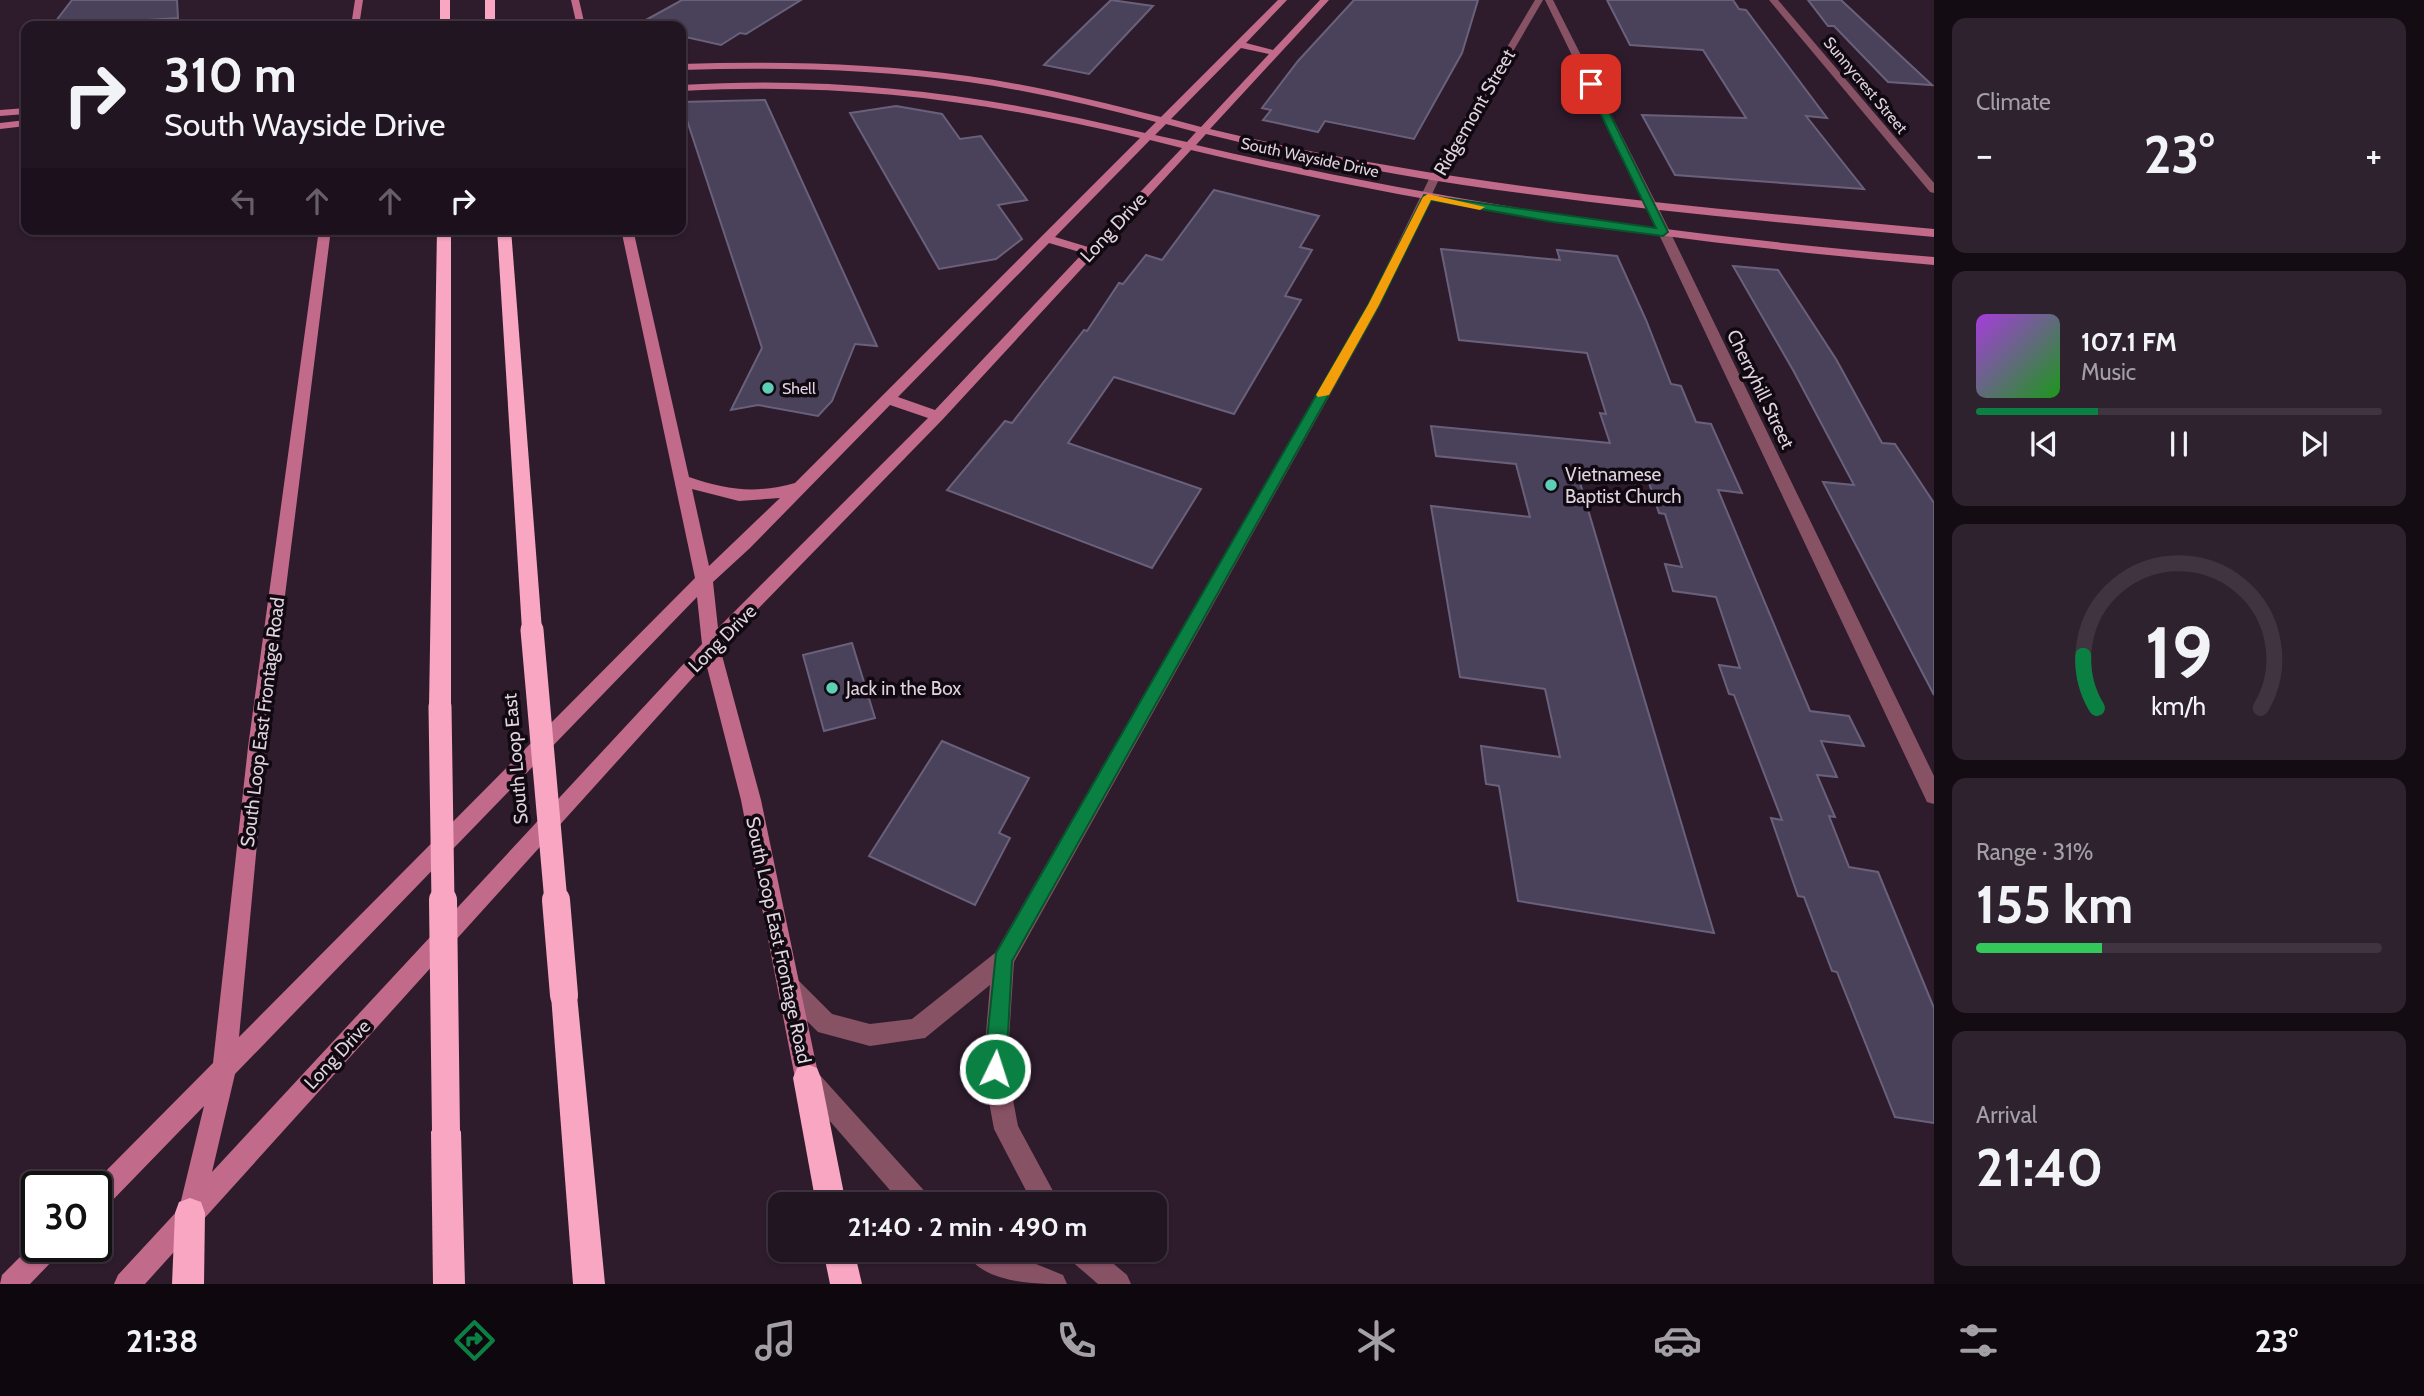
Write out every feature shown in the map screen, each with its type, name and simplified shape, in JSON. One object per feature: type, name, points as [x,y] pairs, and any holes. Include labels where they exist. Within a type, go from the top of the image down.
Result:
[{"type":"highway","points":[[445,0],[445,21]]},
{"type":"highway","points":[[490,0],[490,21]]},
{"type":"highway","points":[[444,235],[440,706],[449,1284]]},
{"type":"highway","name":"South Loop East","points":[[504,235],[532,631],[589,1284]]},
{"type":"highway","points":[[807,1077],[829,1192]]},
{"type":"highway","points":[[188,1284],[190,1213]]},
{"type":"highway","points":[[841,1262],[846,1284]]},
{"type":"main road","points":[[356,21],[359,0]]},
{"type":"main road","points":[[575,0],[580,21]]},
{"type":"main road","name":"Long Drive","points":[[112,1183],[704,580],[888,399],[1283,0]]},
{"type":"main road","name":"Long Drive","points":[[127,1284],[711,646],[938,416],[1325,0]]},
{"type":"main road","points":[[1238,44],[1275,53]]},
{"type":"main road","name":"South Wayside Drive","points":[[686,67],[777,63],[884,69],[1013,86],[1277,148],[1436,175],[1652,207],[1934,233]]},
{"type":"main road","points":[[861,90],[884,69]]},
{"type":"main road","name":"South Wayside Drive","points":[[686,88],[761,85],[861,90],[993,103],[1428,197],[1553,219],[1934,261]]},
{"type":"main road","points":[[0,113],[21,111]]},
{"type":"main road","points":[[0,127],[21,124]]},
{"type":"main road","points":[[0,136],[21,135]]},
{"type":"main road","name":"South Loop East Frontage Road","points":[[190,1213],[224,1071],[257,747],[324,235]]},
{"type":"main road","name":"South Loop East Frontage Road","points":[[628,235],[704,580],[711,646],[751,800],[807,1077]]},
{"type":"main road","points":[[1047,239],[1091,252]]},
{"type":"main road","points":[[888,399],[938,416]]},
{"type":"main road","points":[[682,480],[734,496],[766,498],[800,487]]},
{"type":"main road","points":[[11,1284],[33,1262]]},
{"type":"street","name":"Ridgemont Street","points":[[789,987],[826,1024],[870,1035],[917,1030],[1003,960],[1374,305],[1428,197],[1436,175],[1539,0]]},
{"type":"street","name":"Cherryhill Street","points":[[1549,0],[1652,207],[1934,796]]},
{"type":"street","name":"Sunnycrest Street","points":[[1773,0],[1934,190]]},
{"type":"street","name":"Ridgemont Street","points":[[1003,960],[995,1069],[1006,1129],[1040,1192]]},
{"type":"street","points":[[807,1077],[908,1192]]},
{"type":"street","points":[[998,1262],[1054,1284]]},
{"type":"street","points":[[1092,1262],[1118,1284]]},
{"type":"building","points":[[72,0],[177,0],[178,18],[56,21]]},
{"type":"building","points":[[682,0],[801,0],[746,34],[740,33],[721,45],[686,37],[686,21],[644,21]]},
{"type":"building","points":[[1111,0],[1153,6],[1089,74],[1044,65]]},
{"type":"building","points":[[1354,0],[1478,0],[1462,53],[1414,139],[1325,121],[1318,132],[1263,120],[1271,110],[1262,108],[1298,61]]},
{"type":"building","points":[[1607,0],[1733,0],[1739,9],[1746,10],[1827,118],[1806,116],[1864,189],[1675,175],[1642,115],[1746,118],[1703,50],[1630,45]]},
{"type":"building","points":[[1808,0],[1841,0],[1932,85],[1888,82],[1834,26],[1828,26]]},
{"type":"building","points":[[765,100],[877,346],[855,344],[832,401],[818,416],[758,405],[731,410],[762,348],[686,117],[686,102]]},
{"type":"building","points":[[896,106],[942,114],[960,139],[981,136],[1027,200],[998,205],[1022,239],[996,259],[939,269],[850,113]]},
{"type":"building","points":[[1214,190],[1319,216],[1300,247],[1312,250],[1285,296],[1301,300],[1234,414],[1114,377],[1068,443],[1201,489],[1152,568],[947,490],[1005,421],[1012,423],[1084,330],[1087,331],[1119,283],[1123,284],[1146,255],[1162,260]]},
{"type":"building","points":[[1441,249],[1560,260],[1557,250],[1617,256],[1671,384],[1681,386],[1696,422],[1711,424],[1742,493],[1718,490],[1810,711],[1849,716],[1864,746],[1821,741],[1837,777],[1817,775],[1835,817],[1829,816],[1849,867],[1878,872],[1934,1008],[1934,1123],[1895,1117],[1837,972],[1832,971],[1804,897],[1798,896],[1771,818],[1782,820],[1734,695],[1729,694],[1719,665],[1740,668],[1716,597],[1673,591],[1665,564],[1682,567],[1665,514],[1659,513],[1649,483],[1578,476],[1714,933],[1518,901],[1499,786],[1486,784],[1481,746],[1560,757],[1545,689],[1460,677],[1431,506],[1530,517],[1516,464],[1436,456],[1431,426],[1610,443],[1600,413],[1606,414],[1587,353],[1459,340]]},
{"type":"building","points":[[1733,266],[1778,270],[1836,359],[1882,443],[1895,444],[1934,503],[1934,695],[1823,482],[1854,485],[1793,370]]},
{"type":"building","points":[[852,643],[875,718],[824,731],[803,655]]},
{"type":"building","points":[[942,741],[1029,778],[999,833],[1010,838],[975,905],[869,856]]},
{"type":"slow traffic","points":[[1323,395],[1374,305],[1428,197],[1480,207]]},
{"type":"place","name":"Shell","points":[[768,388]]},
{"type":"place","name":"Vietnamese Baptist Church","points":[[1551,485]]},
{"type":"place","name":"Jack in the Box","points":[[832,688]]},
{"type":"route","points":[[995,1069],[1003,960],[1374,305],[1428,197],[1553,219],[1663,232],[1591,84]]}]
